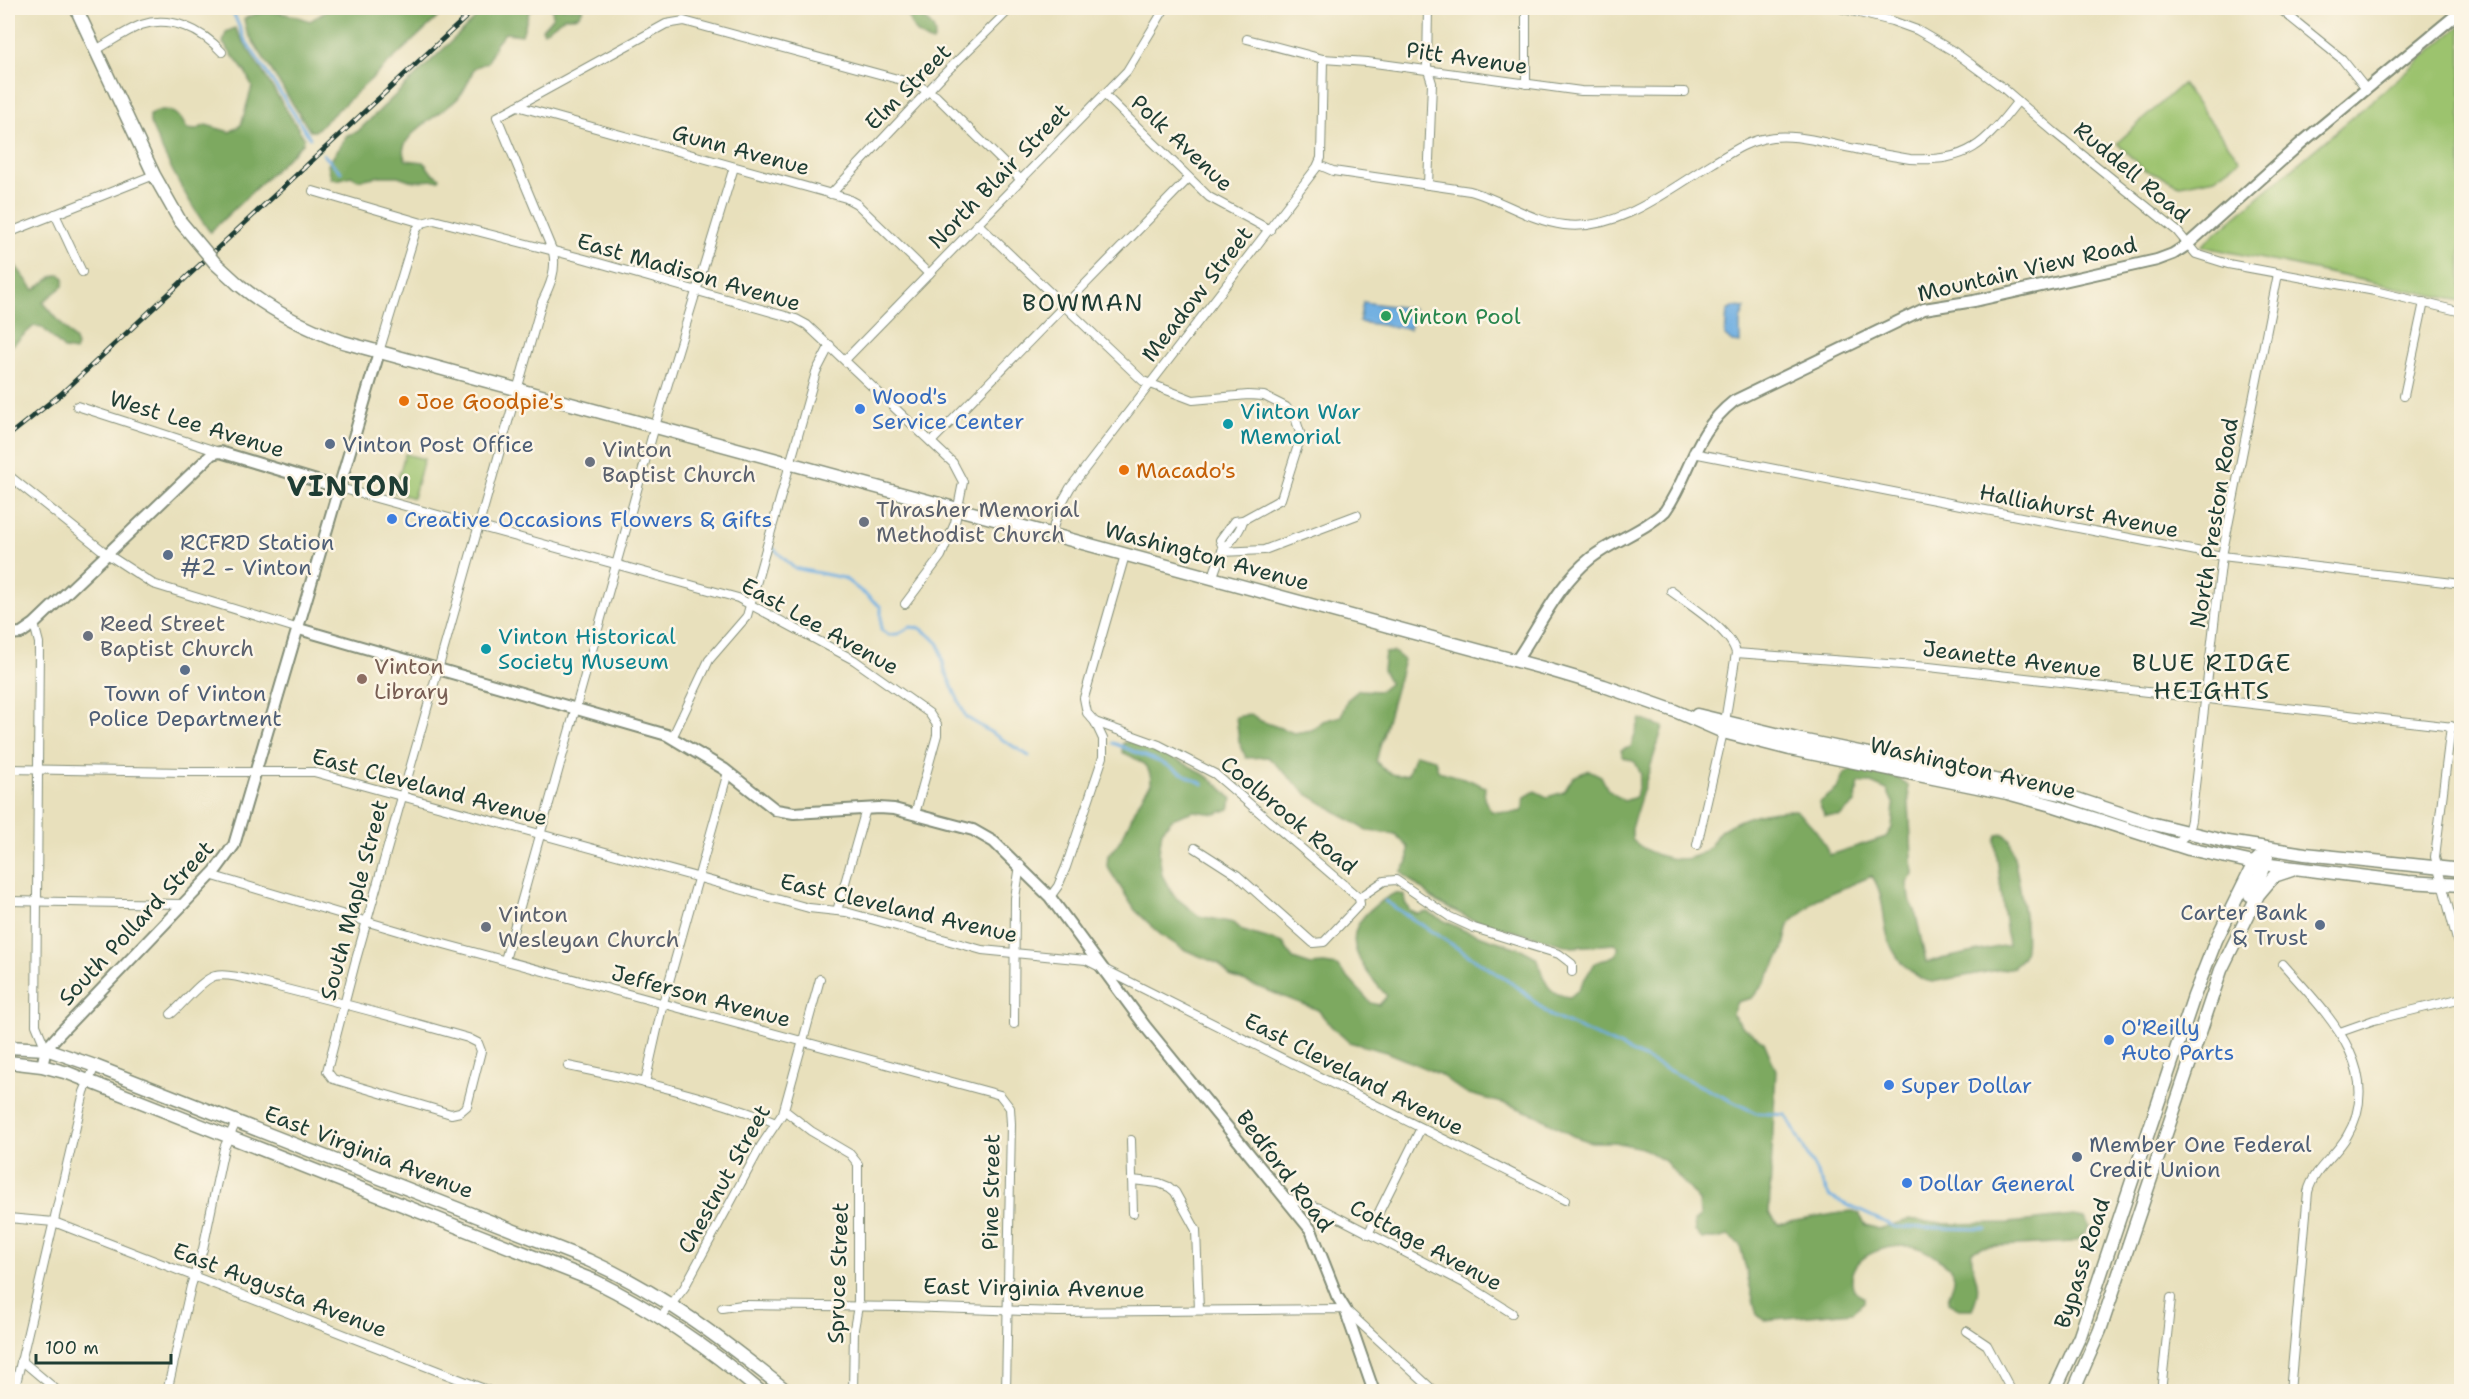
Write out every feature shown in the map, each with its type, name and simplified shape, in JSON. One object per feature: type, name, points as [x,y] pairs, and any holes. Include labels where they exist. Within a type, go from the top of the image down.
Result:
[{"type":"main road","name":"Washington Avenue","points":[[76,8],[154,175],[180,221],[215,263],[238,284],[269,307],[302,326],[343,342],[1604,686],[1790,749],[2007,793],[2055,806],[2174,845],[2259,863],[2408,882],[2462,885]]},
{"type":"main road","name":"Washington Avenue","points":[[1724,727],[2062,794],[2188,833],[2270,850],[2462,870]]},
{"type":"main road","points":[[2225,961],[2259,863],[2270,850]]},
{"type":"main road","name":"Bypass Road","points":[[2054,1392],[2080,1336],[2194,996],[2216,940],[2259,863]]},
{"type":"main road","name":"Bypass Road","points":[[2073,1392],[2093,1352],[2225,961],[2251,908],[2266,885],[2280,872],[2298,868]]},
{"type":"main road","name":"East Virginia Avenue","points":[[8,1047],[46,1049],[95,1066],[588,1260],[673,1304],[788,1392]]},
{"type":"main road","name":"East Virginia Avenue","points":[[8,1062],[42,1066],[87,1081],[595,1281],[661,1317],[707,1349],[761,1392]]},
{"type":"street","name":"Elm Street","points":[[831,194],[928,91],[1011,8]]},
{"type":"street","name":"North Blair Street","points":[[845,360],[1104,94],[1135,59],[1166,8]]},
{"type":"street","points":[[1428,8],[1428,71],[1432,83],[1428,184]]},
{"type":"street","points":[[1526,8],[1526,84]]},
{"type":"street","name":"Ruddell Road","points":[[1839,8],[1892,21],[1932,37],[2002,87],[2177,231],[2196,254],[2277,274],[2424,302],[2462,312]]},
{"type":"street","points":[[2279,8],[2342,59],[2366,89]]},
{"type":"street","name":"Mountain View Road","points":[[1516,662],[1547,610],[1578,570],[1607,547],[1658,519],[1665,512],[1693,453],[1711,422],[1734,401],[1924,309],[1974,301],[2157,260],[2173,254],[2187,245],[2246,191],[2462,10]]},
{"type":"street","points":[[553,252],[497,117],[666,24],[684,21],[916,84],[928,91],[1022,180]]},
{"type":"street","points":[[96,50],[140,26],[154,22],[173,23],[207,36],[222,52]]},
{"type":"street","name":"Pitt Avenue","points":[[1247,39],[1323,59],[1366,62],[1526,84],[1605,92],[1685,92]]},
{"type":"street","points":[[1323,59],[1319,165],[1333,171],[1428,184],[1489,196],[1552,223],[1582,225],[1614,219],[1644,205],[1737,149],[1763,138],[1777,136],[1801,138],[1910,159],[1933,159],[1956,155],[1971,150],[1989,137],[2019,101]]},
{"type":"street","name":"Polk Avenue","points":[[1104,94],[1189,178],[1219,204],[1270,230]]},
{"type":"street","name":"Gunn Avenue","points":[[518,106],[846,198],[857,204],[929,274]]},
{"type":"street","name":"Meadow Street","points":[[1051,535],[1064,497],[1319,165]]},
{"type":"street","points":[[505,960],[655,426],[734,167]]},
{"type":"street","points":[[8,233],[154,175]]},
{"type":"street","points":[[932,442],[1189,178]]},
{"type":"street","name":"East Madison Avenue","points":[[313,191],[356,206],[422,223],[434,220],[697,290],[796,319],[807,325],[932,442],[953,463],[961,477],[962,488],[956,523],[945,548],[904,604]]},
{"type":"street","points":[[55,214],[82,272]]},
{"type":"street","points":[[379,352],[416,230],[422,223]]},
{"type":"street","points":[[978,224],[1139,379],[1193,400],[1248,395],[1264,396],[1286,407],[1295,417],[1301,436],[1281,499],[1243,520],[1242,527],[1223,550],[1212,579]]},
{"type":"street","name":"South Maple Street","points":[[344,1004],[468,1038],[478,1043],[482,1051],[467,1106],[460,1112],[451,1114],[328,1076],[327,1071],[344,1004],[437,669],[542,302],[551,285],[554,266],[553,252]]},
{"type":"street","name":"North Preston Road","points":[[2188,833],[2222,556],[2277,274]]},
{"type":"street","points":[[2404,396],[2424,302]]},
{"type":"street","points":[[672,738],[709,660],[744,622],[816,372],[830,345]]},
{"type":"street","name":"South Pollard Street","points":[[42,1066],[46,1049],[230,853],[238,837],[379,352]]},
{"type":"street","name":"West Lee Avenue","points":[[76,406],[200,447],[340,488]]},
{"type":"street","points":[[8,634],[21,633],[34,624],[212,454],[220,452]]},
{"type":"street","name":"Halliahurst Avenue","points":[[1693,453],[2222,556],[2462,584]]},
{"type":"street","points":[[8,475],[106,554],[153,584],[299,629]]},
{"type":"street","name":"East Lee Avenue","points":[[340,488],[738,598],[854,660],[929,712],[937,725],[937,735],[915,814]]},
{"type":"street","points":[[1223,550],[1264,550],[1358,515]]},
{"type":"street","points":[[1050,897],[1058,886],[1066,867],[1103,757],[1103,739],[1095,722],[1087,713],[1084,698],[1125,555]]},
{"type":"street","points":[[1671,591],[1713,623],[1734,645],[1736,652],[1724,727],[1697,845]]},
{"type":"street","points":[[34,624],[39,643],[36,1025],[46,1049]]},
{"type":"street","name":"Bedford Road","points":[[299,629],[672,738],[728,772],[769,806],[783,812],[894,809],[973,830],[985,836],[1020,865],[1050,897],[1087,945],[1102,970],[1187,1078],[1287,1198],[1311,1230],[1336,1296],[1345,1309],[1435,1392]]},
{"type":"street","name":"Jeanette Avenue","points":[[1736,652],[1929,667],[2462,728]]},
{"type":"street","name":"Coolbrook Road","points":[[1095,722],[1159,745],[1215,774],[1359,897]]},
{"type":"street","points":[[2451,726],[2435,856],[2462,959]]},
{"type":"street","name":"East Cleveland Avenue","points":[[8,769],[315,772],[814,909],[837,911],[982,950],[1014,955],[1086,960],[1564,1200]]},
{"type":"street","points":[[645,1083],[663,1003],[728,772]]},
{"type":"street","points":[[837,911],[866,809]]},
{"type":"street","points":[[2174,845],[2188,833]]},
{"type":"street","points":[[1195,848],[1237,875],[1313,943],[1324,942],[1360,903],[1359,897],[1384,881],[1396,880],[1435,909],[1474,928],[1559,954],[1572,964],[1572,972]]},
{"type":"street","points":[[1014,1024],[1015,898],[1020,865]]},
{"type":"street","name":"Jefferson Avenue","points":[[210,875],[367,922],[802,1042],[972,1086],[1000,1095],[1008,1102]]},
{"type":"street","points":[[8,901],[182,904]]},
{"type":"street","points":[[2283,964],[2340,1032],[2354,1059],[2357,1072],[2357,1106],[2348,1135],[2315,1174],[2308,1192],[2290,1392]]},
{"type":"street","points":[[171,1014],[204,981],[222,975],[344,1004]]},
{"type":"street","name":"Chestnut Street","points":[[661,1317],[673,1304],[690,1278],[784,1110],[820,980]]},
{"type":"street","points":[[2340,1032],[2374,1020],[2462,998]]},
{"type":"street","points":[[14,1392],[87,1081],[95,1066]]},
{"type":"street","points":[[568,1066],[645,1083],[754,1114],[776,1123]]},
{"type":"street","name":"Pine Street","points":[[1006,1392],[1011,1124],[1008,1102]]},
{"type":"street","name":"Spruce Street","points":[[784,1110],[812,1131],[854,1157],[858,1164],[858,1306],[854,1329],[853,1392]]},
{"type":"street","points":[[167,1392],[191,1286],[203,1249],[214,1190],[229,1137],[236,1122]]},
{"type":"street","points":[[1368,1234],[1422,1128]]},
{"type":"street","points":[[1131,1140],[1133,1213]]},
{"type":"street","points":[[1132,1180],[1159,1183],[1169,1187],[1175,1192],[1196,1230],[1199,1310]]},
{"type":"street","name":"Cottage Avenue","points":[[1287,1198],[1320,1209],[1466,1284],[1512,1313]]},
{"type":"street","name":"East Augusta Avenue","points":[[8,1218],[54,1222],[492,1392]]},
{"type":"street","points":[[2161,1392],[2171,1298]]},
{"type":"street","name":"East Virginia Avenue","points":[[722,1308],[742,1305],[858,1306],[1058,1312],[1345,1309]]},
{"type":"street","points":[[1345,1309],[1374,1392]]},
{"type":"street","points":[[1966,1330],[1987,1345],[2012,1392]]},
{"type":"street","points":[[21,1360],[59,1392]]},
{"type":"green space","points":[[332,8],[448,8],[315,131],[310,131],[247,32],[244,19],[260,13],[277,12],[310,21]]},
{"type":"green space","points":[[486,8],[534,8],[529,12],[522,35],[505,33],[496,44],[488,62],[474,68],[459,97],[412,134],[406,143],[403,151],[406,160],[424,162],[431,172],[440,178],[439,180],[412,181],[398,176],[358,180],[351,176],[337,180],[331,178],[328,165],[347,135],[357,132]]},
{"type":"green space","points":[[552,8],[583,8],[579,15],[565,17],[544,32],[542,29],[553,17]]},
{"type":"green space","points":[[910,8],[929,8],[923,14],[923,19],[933,29],[935,35],[933,42],[918,34],[914,29],[909,19]]},
{"type":"green space","points":[[2461,25],[2461,301],[2201,246]]},
{"type":"green space","points":[[235,28],[304,138],[303,143],[210,232],[192,206],[170,166],[150,123],[150,115],[167,110],[181,119],[187,129],[195,130],[206,125],[230,132],[241,125],[252,87],[246,73],[223,43],[226,32]]},
{"type":"green space","points":[[2182,84],[2240,160],[2215,178],[2180,185],[2143,169],[2117,143]]},
{"type":"green space","points":[[8,256],[34,290],[52,277],[60,274],[64,278],[63,286],[43,302],[74,339],[77,346],[75,351],[64,349],[42,327],[34,326],[8,349],[8,328],[14,309],[8,296]]},
{"type":"green space","points":[[405,454],[424,459],[413,498],[394,492]]},
{"type":"green space","points":[[1394,652],[1404,660],[1376,761],[1386,771],[1398,775],[1408,774],[1415,754],[1435,759],[1438,771],[1485,787],[1484,799],[1491,811],[1512,813],[1522,811],[1525,797],[1535,791],[1547,797],[1564,792],[1573,777],[1589,770],[1601,776],[1608,790],[1624,801],[1636,797],[1641,774],[1635,762],[1623,757],[1621,750],[1631,747],[1640,719],[1663,727],[1632,825],[1632,840],[1650,851],[1670,858],[1691,858],[1709,847],[1717,835],[1731,824],[1758,814],[1776,811],[1795,810],[1815,830],[1829,855],[1886,837],[1892,828],[1894,805],[1887,790],[1871,783],[1859,783],[1855,803],[1840,816],[1825,816],[1819,803],[1837,789],[1843,775],[1852,769],[1898,778],[1908,786],[1913,874],[1907,883],[1926,962],[2008,945],[1995,841],[1997,835],[2004,834],[2010,839],[2022,898],[2025,932],[2023,956],[2014,967],[1932,982],[1919,977],[1908,969],[1891,946],[1878,887],[1872,876],[1817,899],[1789,924],[1783,951],[1765,982],[1752,998],[1737,1002],[1732,1014],[1744,1028],[1764,1042],[1776,1070],[1769,1213],[1778,1224],[1851,1211],[1859,1214],[1866,1225],[1879,1229],[1908,1220],[1946,1224],[2008,1223],[2074,1216],[2085,1218],[2089,1227],[2081,1238],[2072,1242],[1981,1247],[1972,1251],[1977,1291],[1972,1309],[1959,1309],[1948,1303],[1954,1276],[1947,1265],[1921,1249],[1913,1246],[1900,1246],[1881,1249],[1858,1264],[1852,1283],[1855,1291],[1864,1297],[1864,1302],[1852,1312],[1765,1320],[1757,1315],[1740,1245],[1728,1236],[1702,1239],[1695,1231],[1694,1222],[1700,1216],[1699,1201],[1665,1161],[1642,1148],[1614,1142],[1591,1142],[1573,1136],[1538,1116],[1510,1105],[1465,1093],[1439,1074],[1386,1052],[1349,1042],[1318,1010],[1230,976],[1219,964],[1183,949],[1161,935],[1135,910],[1107,866],[1108,855],[1121,839],[1139,801],[1151,784],[1151,777],[1146,767],[1122,752],[1123,743],[1130,741],[1171,757],[1198,771],[1222,788],[1232,799],[1229,809],[1216,814],[1193,811],[1172,819],[1162,831],[1159,853],[1162,875],[1174,896],[1199,916],[1234,923],[1243,931],[1283,943],[1293,959],[1311,965],[1337,966],[1371,1003],[1379,1005],[1387,996],[1374,981],[1357,953],[1354,940],[1356,928],[1363,917],[1376,905],[1395,893],[1404,895],[1410,911],[1418,914],[1427,912],[1463,930],[1521,949],[1536,957],[1550,989],[1562,996],[1570,997],[1577,991],[1595,963],[1616,955],[1619,947],[1615,944],[1572,947],[1473,920],[1437,902],[1401,872],[1408,862],[1408,847],[1395,834],[1368,831],[1307,794],[1268,757],[1246,758],[1239,741],[1236,717],[1251,714],[1261,721],[1294,733],[1312,730],[1323,721],[1341,716],[1347,700],[1359,690],[1380,691],[1390,683],[1383,670],[1385,653]]},
{"type":"water","name":"Vinton Pool","points":[[1363,302],[1414,309],[1410,329],[1359,322]]},
{"type":"water","points":[[1734,307],[1745,308],[1740,320],[1740,343],[1732,342],[1725,336],[1727,311]]},
{"type":"waterway","points":[[220,8],[233,12],[264,8]]},
{"type":"waterway","points":[[233,12],[244,38],[310,138]]},
{"type":"waterway","points":[[323,154],[341,172]]},
{"type":"waterway","points":[[772,547],[794,568],[844,578],[881,607],[881,630],[889,635],[898,634],[910,627],[920,628],[932,637],[939,644],[945,671],[966,717],[1029,756]]},
{"type":"waterway","points":[[1113,743],[1160,762],[1203,784]]},
{"type":"waterway","points":[[1385,901],[1519,988],[1551,1016],[1619,1046],[1756,1113],[1786,1115],[1830,1197],[1895,1227],[1986,1229]]},
{"type":"railway","points":[[8,436],[61,394],[476,8]]},
{"type":"place","name":"Vinton Pool","points":[[1386,316]]},
{"type":"place","name":"Joe Goodpie's","points":[[404,401]]},
{"type":"place","name":"Wood's Service Center","points":[[860,409]]},
{"type":"place","name":"Vinton War Memorial","points":[[1228,424]]},
{"type":"place","name":"Vinton Post Office","points":[[330,444]]},
{"type":"place","name":"Vinton Baptist Church","points":[[590,462]]},
{"type":"place","name":"Macado's","points":[[1124,470]]},
{"type":"place","name":"Creative Occasions Flowers & Gifts","points":[[392,519]]},
{"type":"place","name":"Thrasher Memorial Methodist Church","points":[[864,522]]},
{"type":"place","name":"RCFRD Station #2 - Vinton","points":[[168,555]]},
{"type":"place","name":"Reed Street Baptist Church","points":[[88,636]]},
{"type":"place","name":"Vinton Historical Society Museum","points":[[486,649]]},
{"type":"place","name":"Town of Vinton Police Department","points":[[185,670]]},
{"type":"place","name":"Vinton Library","points":[[362,679]]},
{"type":"place","name":"Carter Bank & Trust","points":[[2320,925]]},
{"type":"place","name":"Vinton Wesleyan Church","points":[[486,927]]},
{"type":"place","name":"O'Reilly Auto Parts","points":[[2109,1040]]},
{"type":"place","name":"Super Dollar","points":[[1889,1085]]},
{"type":"place","name":"Member One Federal Credit Union","points":[[2077,1157]]},
{"type":"place","name":"Dollar General","points":[[1907,1183]]},
{"type":"district","name":"BOWMAN","points":[[1083,303]]},
{"type":"district","name":"VINTON","points":[[349,486]]},
{"type":"district","name":"BLUE RIDGE HEIGHTS","points":[[2212,677]]}]
